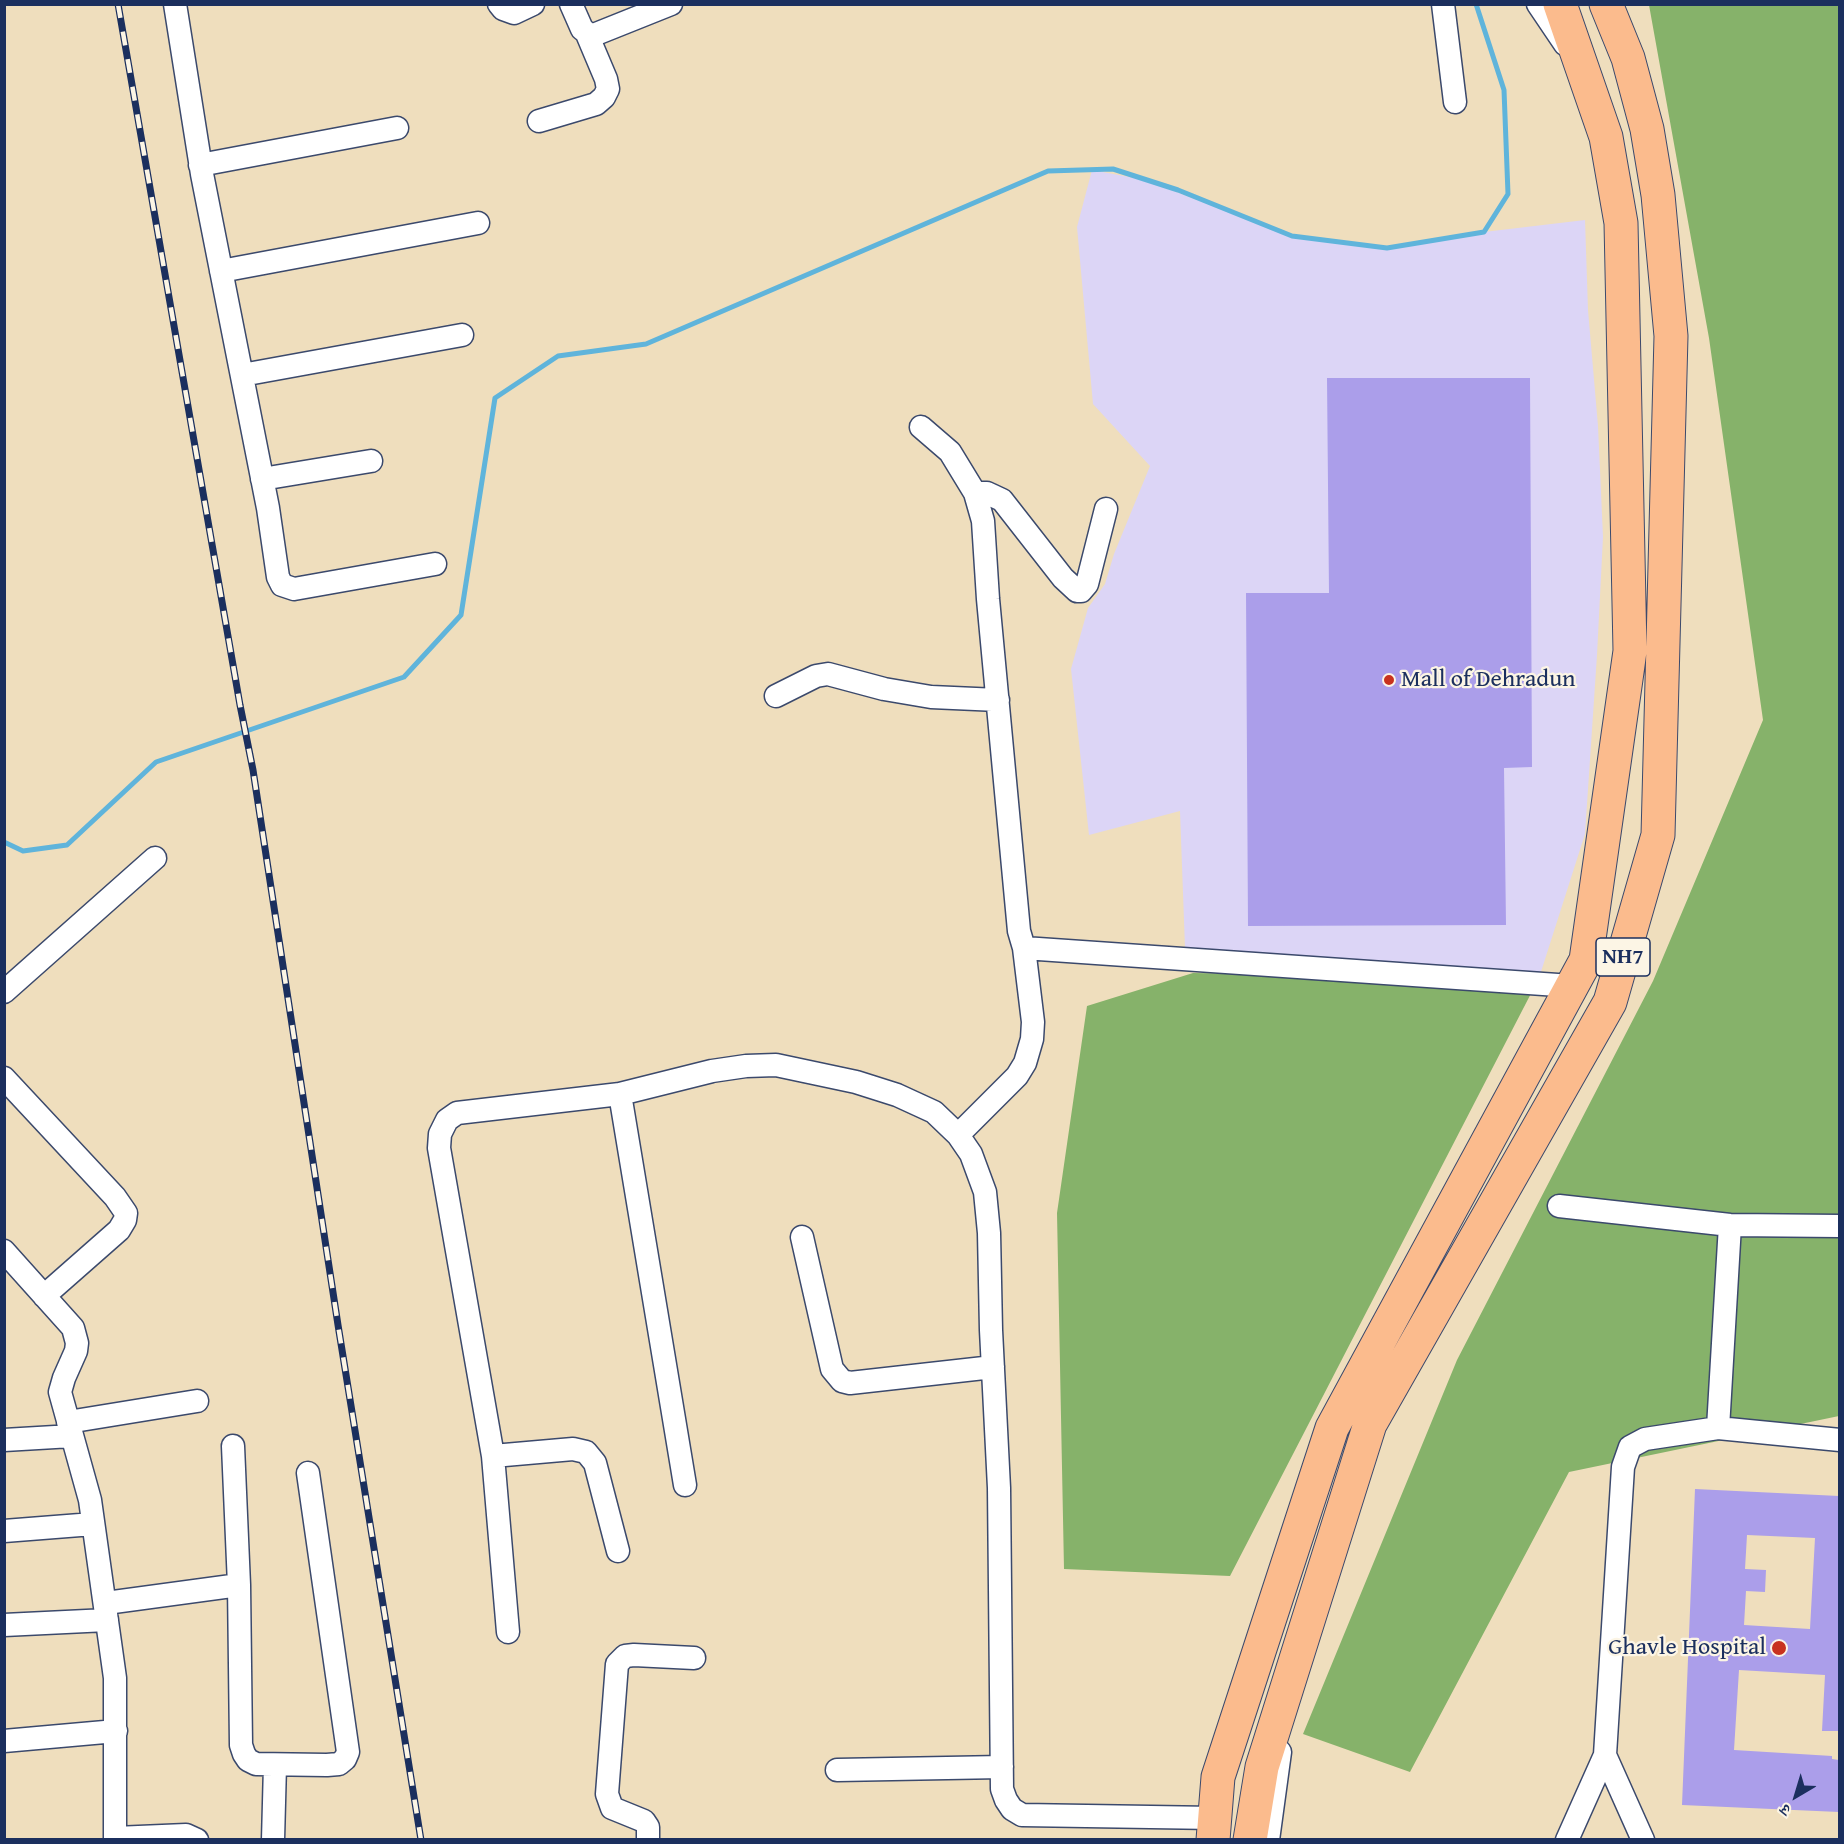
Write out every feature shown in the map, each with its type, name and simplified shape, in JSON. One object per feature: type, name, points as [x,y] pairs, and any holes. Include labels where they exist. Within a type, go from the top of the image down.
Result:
[{"type":"highway","name":"NH7","points":[[1214,1829],[1218,1777],[1332,1428],[1586,960],[1630,651],[1621,223],[1606,136],[1560,4]]},
{"type":"highway","name":"NH7","points":[[1250,1839],[1262,1767],[1370,1424],[1610,1002],[1658,835],[1671,336],[1658,195],[1647,129],[1628,58],[1606,4]]},
{"type":"street","points":[[175,4],[200,165],[243,375],[278,577],[282,585],[294,589],[435,564]]},
{"type":"street","points":[[499,4],[502,9],[514,13],[533,4]]},
{"type":"street","points":[[539,121],[596,104],[604,97],[608,89],[587,34],[582,29],[571,4]]},
{"type":"street","points":[[587,34],[596,35],[671,4]]},
{"type":"street","points":[[1443,4],[1455,102]]},
{"type":"street","points":[[1538,4],[1584,73]]},
{"type":"street","points":[[1619,4],[1628,58]]},
{"type":"street","points":[[200,165],[397,128]]},
{"type":"street","points":[[221,272],[478,223]]},
{"type":"street","points":[[243,375],[462,335]]},
{"type":"street","points":[[921,427],[950,452],[975,494],[983,521],[1019,931],[1024,948],[1033,1022],[1032,1039],[1025,1063],[1017,1076],[957,1135]]},
{"type":"street","points":[[262,479],[371,461]]},
{"type":"street","points":[[975,494],[987,493],[1002,500],[1063,578],[1077,591],[1081,591],[1087,584],[1106,509]]},
{"type":"street","points":[[776,696],[816,676],[828,674],[884,689],[931,697],[998,700]]},
{"type":"street","points":[[4,992],[155,858]]},
{"type":"street","points":[[1024,948],[1572,986]]},
{"type":"street","points":[[508,1632],[493,1456],[439,1148],[440,1134],[447,1120],[457,1113],[620,1094],[712,1071],[746,1066],[776,1065],[856,1082],[897,1095],[934,1112],[957,1135],[971,1154],[985,1192],[989,1233],[999,1488],[1002,1789],[1006,1800],[1012,1809],[1022,1815],[1214,1829]]},
{"type":"street","points":[[4,1078],[115,1197],[126,1213],[125,1220],[118,1230],[44,1296]]},
{"type":"street","points":[[620,1094],[685,1485]]},
{"type":"street","points":[[1560,1206],[1730,1226],[1839,1226]]},
{"type":"street","points":[[1718,1428],[1730,1226]]},
{"type":"street","points":[[802,1238],[832,1369],[842,1381],[850,1383],[993,1367]]},
{"type":"street","points":[[4,1251],[73,1328],[77,1343],[76,1351],[61,1386],[62,1398],[90,1500],[116,1678],[115,1839],[186,1835],[197,1839]]},
{"type":"street","points":[[4,1440],[70,1429],[197,1401]]},
{"type":"street","points":[[1567,1839],[1605,1755],[1623,1467],[1630,1447],[1645,1439],[1718,1428],[1839,1440]]},
{"type":"street","points":[[233,1446],[239,1584],[241,1745],[248,1760],[256,1764],[339,1764],[348,1752],[308,1473]]},
{"type":"street","points":[[493,1456],[573,1449],[586,1452],[595,1463],[618,1551]]},
{"type":"street","points":[[4,1532],[93,1524]]},
{"type":"street","points":[[4,1625],[107,1612],[239,1584]]},
{"type":"street","points":[[648,1839],[648,1827],[644,1821],[612,1808],[607,1794],[617,1664],[625,1656],[634,1655],[694,1658]]},
{"type":"street","points":[[1268,1839],[1296,1659]]},
{"type":"street","points":[[4,1741],[116,1731]]},
{"type":"street","points":[[1605,1755],[1643,1839]]},
{"type":"street","points":[[273,1839],[275,1765]]},
{"type":"street","points":[[837,1770],[1002,1767]]},
{"type":"shaded area","points":[[1092,170],[1145,180],[1292,236],[1387,248],[1484,232],[1585,220],[1588,310],[1598,426],[1603,537],[1597,655],[1585,834],[1539,978],[1185,948],[1180,811],[1089,835],[1071,669],[1088,608],[1105,584],[1114,554],[1150,466],[1093,404],[1077,227]]},
{"type":"green space","points":[[1649,5],[1839,5],[1839,1416],[1569,1472],[1410,1772],[1303,1734],[1457,1360],[1653,981],[1763,720],[1709,338]]},
{"type":"green space","points":[[1193,973],[1539,978],[1230,1576],[1064,1569],[1057,1213],[1087,1006]]},
{"type":"building","name":"Mall of Dehradun","points":[[1327,378],[1530,378],[1532,767],[1504,768],[1506,925],[1248,926],[1246,593],[1329,593]]},
{"type":"building","points":[[1695,1489],[1839,1496],[1839,1731],[1822,1731],[1825,1675],[1739,1670],[1734,1750],[1832,1756],[1832,1759],[1839,1760],[1839,1812],[1682,1805]],"holes":[[[1747,1535],[1815,1538],[1810,1629],[1744,1625],[1746,1591],[1765,1592],[1766,1570],[1745,1569]]]},
{"type":"waterway","points":[[4,842],[23,851],[67,845],[156,762],[404,677],[461,615],[495,398],[558,356],[646,344],[1048,171],[1113,169],[1178,190],[1292,236],[1387,248],[1484,232],[1508,194],[1504,90],[1476,4]]},
{"type":"railway","points":[[118,4],[253,770],[338,1325],[421,1840]]},
{"type":"place","name":"Mall of Dehradun","points":[[1389,680]]},
{"type":"place","name":"Ghavle Hospital","points":[[1779,1648]]}]
